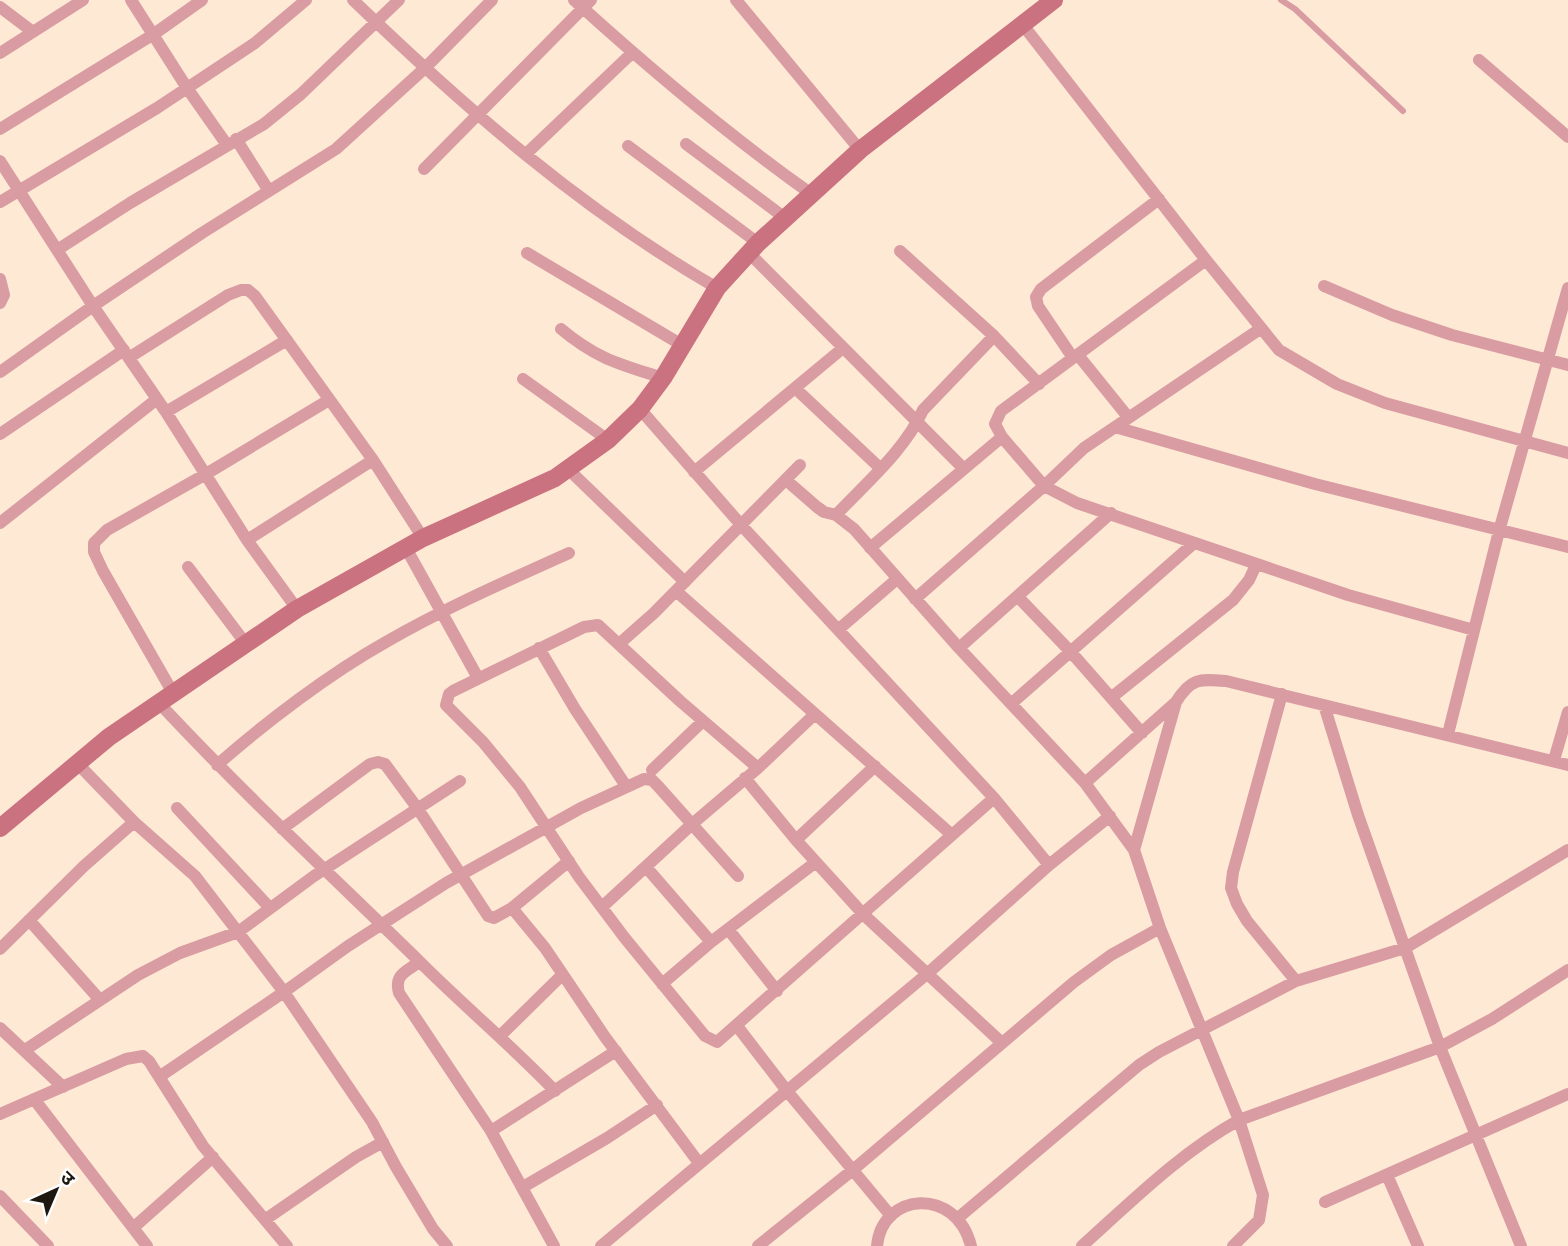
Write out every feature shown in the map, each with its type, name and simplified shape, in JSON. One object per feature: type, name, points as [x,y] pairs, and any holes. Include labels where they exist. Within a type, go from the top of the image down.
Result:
[{"type":"main road","points":[[3,822],[109,737],[297,609],[423,538],[555,478],[608,440],[640,409],[663,378],[717,288],[753,248],[860,150],[1054,0]]},
{"type":"street","points":[[131,0],[187,88],[268,191]]},
{"type":"street","points":[[0,130],[154,34],[202,0]]},
{"type":"street","points":[[0,202],[187,88],[255,43],[306,0]]},
{"type":"street","points":[[353,0],[479,115],[601,215],[717,288]]},
{"type":"street","points":[[57,250],[130,203],[264,124],[301,94],[399,0]]},
{"type":"street","points":[[0,372],[202,233],[348,139],[425,68],[492,0]]},
{"type":"street","points":[[736,0],[860,150]]},
{"type":"street","points":[[0,52],[74,2]]},
{"type":"street","points":[[425,169],[583,3],[632,53],[752,152],[810,193]]},
{"type":"street","points":[[0,7],[33,32]]},
{"type":"street","points":[[1023,24],[1279,350],[1337,384],[1385,403],[1568,453]]},
{"type":"street","points":[[526,154],[632,53]]},
{"type":"street","points":[[1479,60],[1568,137]]},
{"type":"street","points":[[686,144],[785,218]]},
{"type":"street","points":[[628,146],[753,248],[843,348],[964,469]]},
{"type":"street","points":[[0,161],[247,540],[297,609]]},
{"type":"street","points":[[1128,417],[1076,356],[1038,306],[1036,297],[1041,289],[1158,199]]},
{"type":"street","points":[[900,251],[994,336],[1038,384]]},
{"type":"street","points":[[527,253],[682,345]]},
{"type":"street","points":[[1206,260],[997,416],[995,424],[1002,438],[1044,486],[1077,503],[1348,595],[1474,630]]},
{"type":"street","points":[[0,279],[4,295],[0,303]]},
{"type":"street","points":[[1324,286],[1392,315],[1452,335],[1568,365]]},
{"type":"street","points":[[1448,734],[1499,531],[1568,288]]},
{"type":"street","points":[[0,434],[127,353],[228,295],[248,289],[373,460],[423,538]]},
{"type":"street","points":[[561,329],[601,358],[663,378]]},
{"type":"street","points":[[915,599],[1084,449],[1260,329]]},
{"type":"street","points":[[836,515],[880,468],[917,422],[923,410],[994,336]]},
{"type":"street","points":[[166,412],[287,340]]},
{"type":"street","points":[[694,472],[843,348]]},
{"type":"street","points":[[523,379],[608,440]]},
{"type":"street","points":[[796,389],[880,468]]},
{"type":"street","points":[[0,523],[157,399]]},
{"type":"street","points":[[329,400],[107,530],[97,537],[94,552],[166,698],[217,765],[555,1091]]},
{"type":"street","points":[[640,409],[742,526],[994,798],[1049,865]]},
{"type":"street","points":[[1115,427],[1303,481],[1568,547]]},
{"type":"street","points":[[870,548],[1002,438]]},
{"type":"street","points":[[247,540],[373,460]]},
{"type":"street","points":[[619,644],[742,526],[800,465]]},
{"type":"street","points":[[568,469],[680,587],[815,714],[953,835]]},
{"type":"street","points":[[786,480],[824,512],[844,520],[1085,783],[1134,850],[1160,928],[1239,1119],[1263,1195],[1259,1220],[1233,1246]]},
{"type":"street","points":[[959,648],[1111,513]]},
{"type":"street","points":[[1011,704],[1193,544]]},
{"type":"street","points":[[406,548],[478,678]]},
{"type":"street","points":[[217,765],[266,725],[384,643],[569,553]]},
{"type":"street","points":[[1112,697],[1233,600],[1249,580],[1256,565]]},
{"type":"street","points":[[188,567],[246,644]]},
{"type":"street","points":[[839,629],[897,579]]},
{"type":"street","points":[[1018,597],[1142,733]]},
{"type":"street","points":[[758,768],[598,625],[592,625],[539,648],[453,691],[449,694],[446,705],[500,762],[547,825],[602,907],[662,984],[710,1040],[717,1042],[994,798]]},
{"type":"street","points":[[539,648],[626,786]]},
{"type":"street","points":[[1134,850],[1176,702],[1184,688],[1194,681],[1226,681],[1568,765]]},
{"type":"street","points":[[1282,694],[1233,872],[1231,888],[1247,921],[1296,981]]},
{"type":"street","points":[[1085,783],[1176,702]]},
{"type":"street","points":[[1324,705],[1358,815],[1440,1047],[1521,1246]]},
{"type":"street","points":[[1554,760],[1568,712]]},
{"type":"street","points":[[602,907],[815,714]]},
{"type":"street","points":[[652,770],[703,721]]},
{"type":"street","points":[[282,829],[370,764],[378,762],[385,764],[418,809],[488,916],[494,918],[512,908],[569,861]]},
{"type":"street","points":[[78,764],[134,822],[195,876],[284,992],[372,1122],[433,1229],[447,1246]]},
{"type":"street","points":[[796,839],[874,765]]},
{"type":"street","points":[[746,778],[864,915],[1002,1043]]},
{"type":"street","points":[[159,1077],[348,946],[461,875],[547,825],[643,779],[652,780],[738,876]]},
{"type":"street","points":[[24,1050],[138,975],[180,953],[238,932],[324,870],[460,781]]},
{"type":"street","points":[[177,808],[270,908]]},
{"type":"street","points":[[601,1246],[927,974],[1049,865],[1110,816]]},
{"type":"street","points":[[0,949],[84,866],[134,822]]},
{"type":"street","points":[[958,1218],[1139,1065],[1159,1052],[1296,981],[1405,948],[1568,850]]},
{"type":"street","points":[[662,984],[727,929],[816,862]]},
{"type":"street","points":[[646,867],[711,942]]},
{"type":"street","points":[[512,908],[699,1163]]},
{"type":"street","points":[[29,920],[100,1000]]},
{"type":"street","points":[[758,1246],[854,1169],[1074,982],[1111,955],[1160,928]]},
{"type":"street","points":[[727,929],[777,991]]},
{"type":"street","points":[[419,962],[398,977],[396,983],[399,993],[491,1131],[554,1246]]},
{"type":"street","points":[[1082,1246],[1203,1140],[1239,1119],[1440,1047],[1492,1019],[1568,970]]},
{"type":"street","points":[[500,1037],[562,975]]},
{"type":"street","points":[[737,1026],[891,1216]]},
{"type":"street","points":[[0,1028],[63,1087]]},
{"type":"street","points":[[491,1131],[616,1051]]},
{"type":"street","points":[[0,1114],[135,1056],[143,1056],[149,1061],[203,1146],[287,1246]]},
{"type":"street","points":[[1325,1202],[1568,1094]]},
{"type":"street","points":[[34,1099],[146,1246]]},
{"type":"street","points":[[523,1187],[657,1105]]},
{"type":"street","points":[[266,1219],[356,1157],[383,1142]]},
{"type":"street","points":[[133,1228],[213,1157]]},
{"type":"street","points":[[1387,1175],[1418,1246]]},
{"type":"street","points":[[0,1196],[48,1246]]},
{"type":"street","points":[[877,1246],[883,1226],[891,1216],[904,1207],[918,1203],[946,1209],[958,1218],[967,1231],[971,1246]]},
{"type":"lane","points":[[1281,0],[1295,9],[1403,111]]}]
